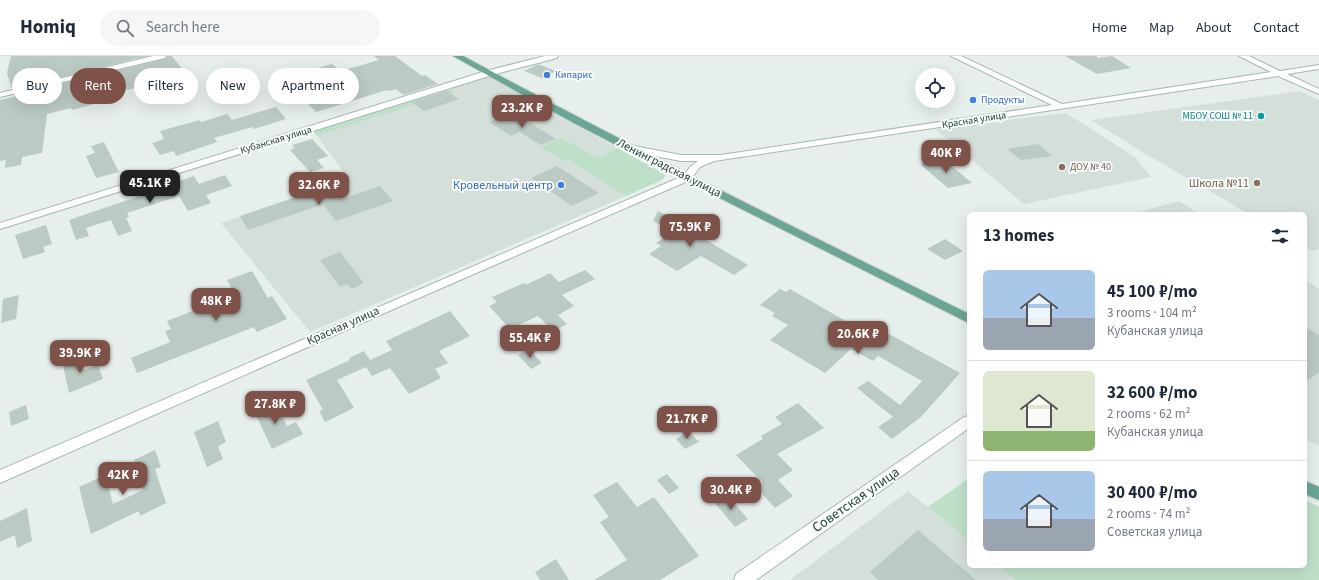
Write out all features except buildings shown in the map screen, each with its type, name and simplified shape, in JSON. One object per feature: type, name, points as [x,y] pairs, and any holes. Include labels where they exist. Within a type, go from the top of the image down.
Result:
[{"type":"main road","name":"Ленинградская улица","points":[[457,56],[629,148],[967,318]]},
{"type":"main road","points":[[1307,488],[1319,494]]},
{"type":"street","points":[[0,95],[162,56]]},
{"type":"street","name":"Кубанская улица","points":[[0,226],[489,73],[554,56]]},
{"type":"street","points":[[955,56],[1061,106]]},
{"type":"street","points":[[1243,56],[1319,92]]},
{"type":"street","name":"Красная улица","points":[[629,148],[681,158],[711,159],[1319,67]]},
{"type":"street","points":[[688,178],[693,167],[711,159]]},
{"type":"street","name":"Красная улица","points":[[0,477],[401,301],[688,178]]},
{"type":"street","name":"Советская улица","points":[[742,580],[967,422]]},
{"type":"shaded area","points":[[487,76],[617,148],[598,158],[562,138],[565,161],[568,160],[626,196],[310,332],[221,223],[349,180],[317,136],[456,92],[451,89]]},
{"type":"shaded area","name":"Школа №11","points":[[1300,91],[1319,100],[1319,249],[1313,251],[1307,247],[1307,212],[1246,212],[1142,152],[1091,120]]},
{"type":"shaded area","name":"ДОУ № 40","points":[[1066,113],[1135,157],[1151,177],[1024,204],[935,129]]},
{"type":"shaded area","points":[[1179,201],[1196,212],[1139,212]]},
{"type":"shaded area","points":[[1307,281],[1319,289],[1319,446],[1307,440]]},
{"type":"shaded area","points":[[908,491],[967,539],[967,568],[1001,568],[1015,580],[790,580]]},
{"type":"green space","points":[[451,89],[456,92],[317,136],[313,131]]},
{"type":"green space","points":[[562,138],[598,158],[617,148],[666,175],[662,180],[626,196],[568,160],[565,162],[541,147]]},
{"type":"green space","points":[[967,479],[967,539],[928,507]]},
{"type":"green space","points":[[1307,501],[1319,507],[1319,580],[1015,580],[1001,568],[1307,568]]},
{"type":"place","name":"Кипарис","points":[[547,75]]},
{"type":"place","name":"Продукты","points":[[973,100]]},
{"type":"place","name":"МБОУ СОШ № 11","points":[[1261,116]]},
{"type":"place","name":"ДОУ № 40","points":[[1062,167]]},
{"type":"place","name":"Школа №11","points":[[1257,183]]},
{"type":"place","name":"Кровельный центр","points":[[561,185]]}]
